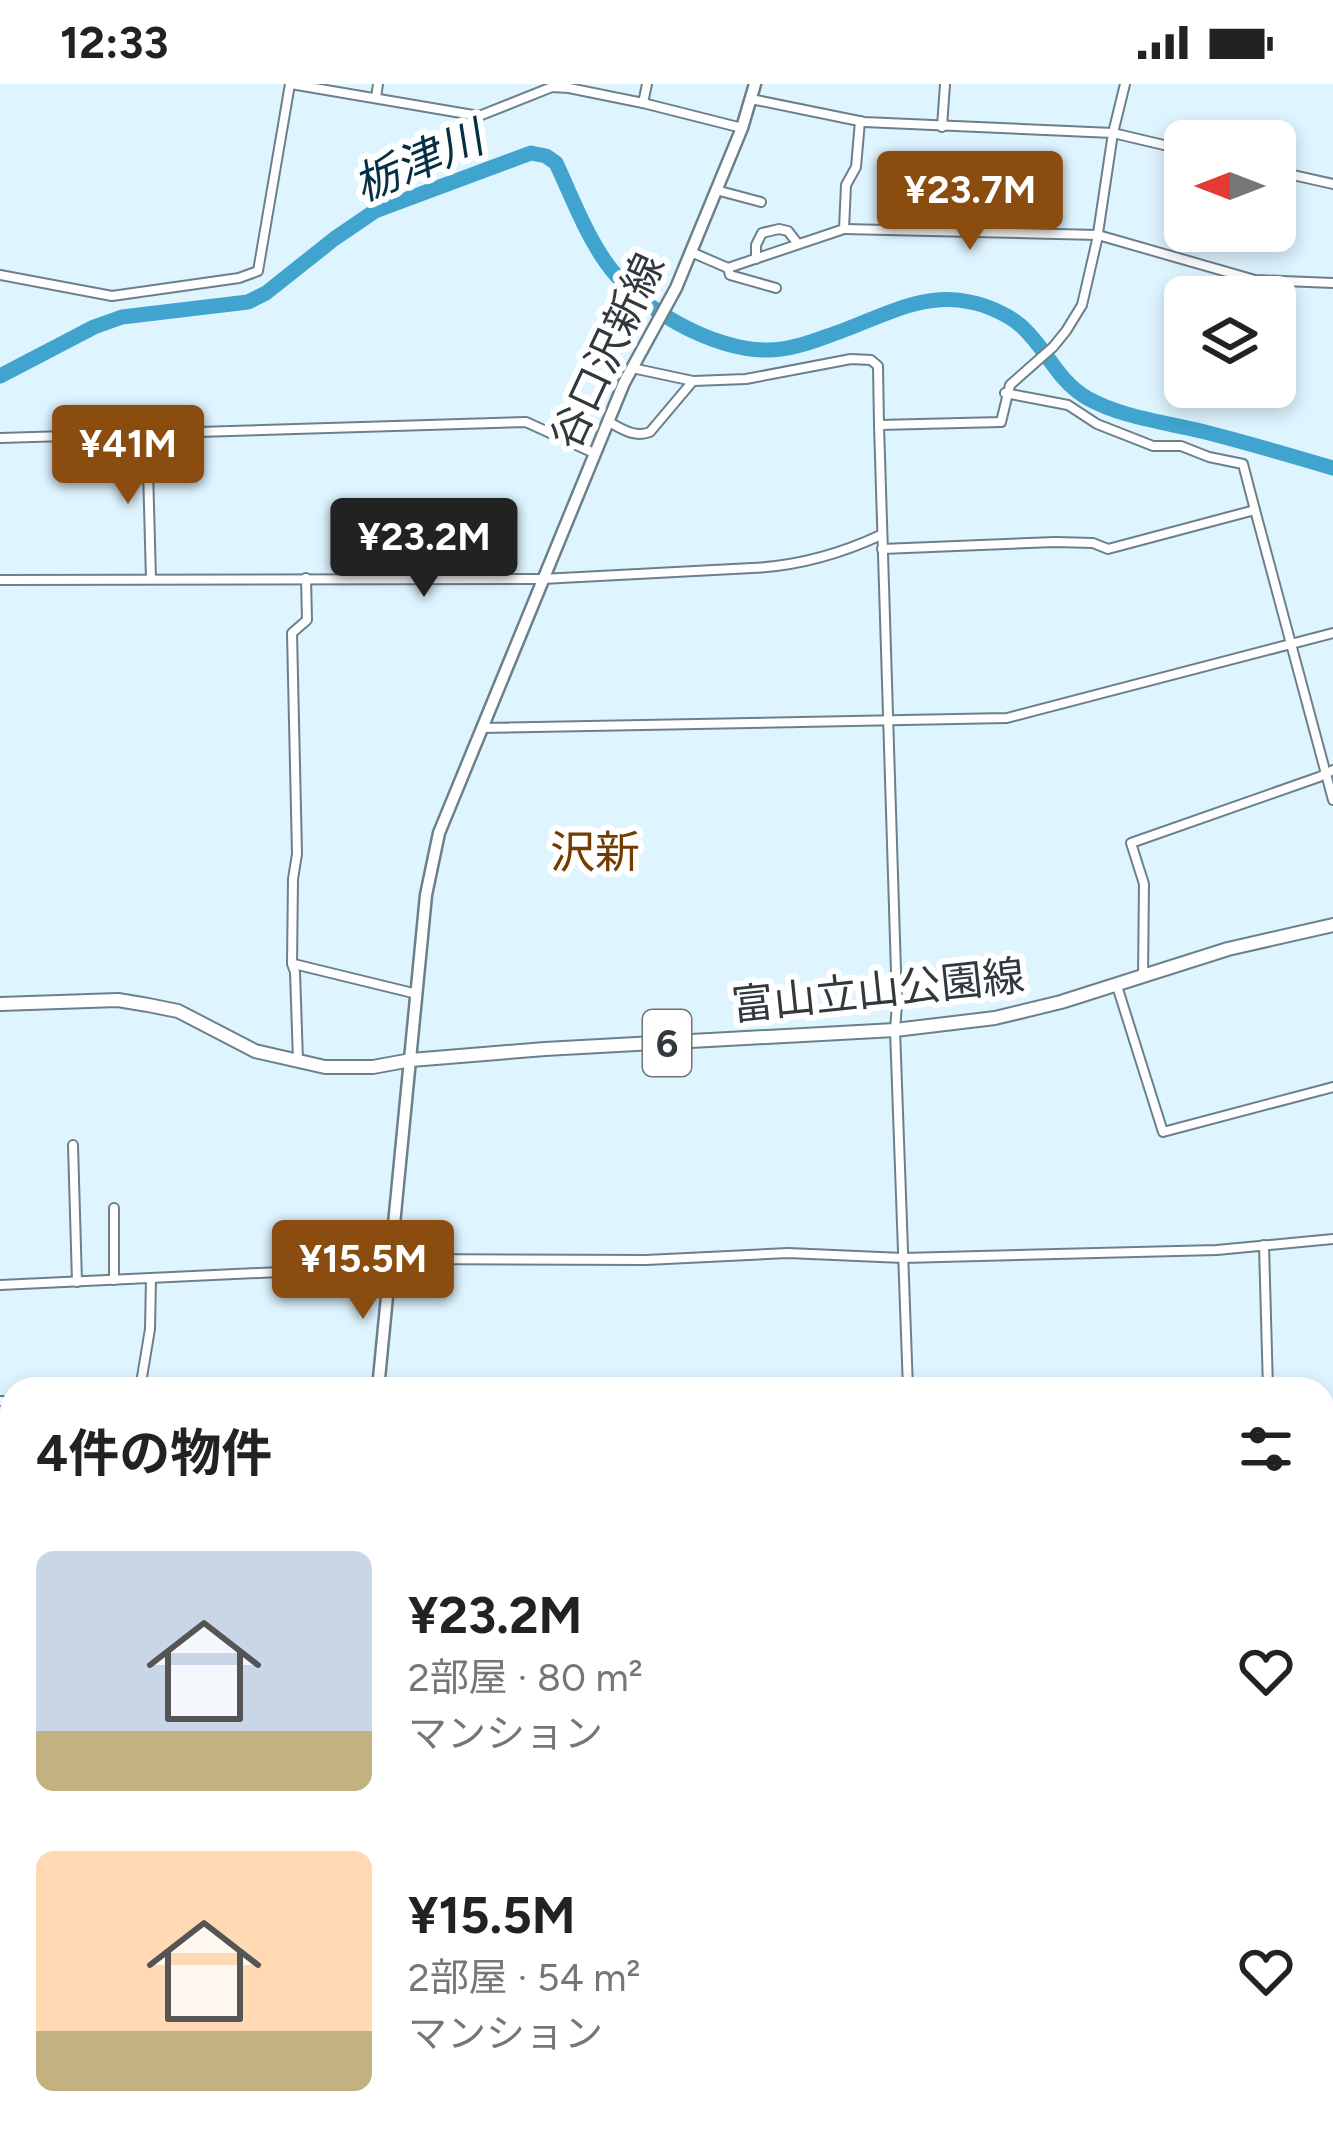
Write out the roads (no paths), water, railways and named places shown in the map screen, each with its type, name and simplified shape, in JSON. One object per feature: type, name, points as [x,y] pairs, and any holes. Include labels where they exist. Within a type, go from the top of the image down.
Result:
[{"type":"main road","name":"谷口沢新線","points":[[379,1377],[431,863],[439,833],[607,422],[676,288],[742,128],[755,84]]},
{"type":"main road","name":"富山立山公園線","points":[[0,1004],[118,1000],[148,1005],[178,1011],[255,1051],[344,1068],[568,1048],[895,1030],[995,1018],[1228,949],[1333,926]]},
{"type":"street","points":[[0,275],[112,296],[258,272],[290,84],[479,116],[552,87],[742,128]]},
{"type":"street","points":[[376,98],[378,84]]},
{"type":"street","points":[[643,103],[647,84]]},
{"type":"street","points":[[942,127],[946,84]]},
{"type":"street","points":[[879,425],[1001,422],[1010,385],[1053,346],[1082,305],[1125,84]]},
{"type":"street","points":[[752,99],[860,121],[1113,133],[1164,145]]},
{"type":"street","points":[[844,229],[846,185],[856,167],[860,121]]},
{"type":"street","points":[[1296,176],[1333,184]]},
{"type":"street","points":[[716,190],[761,202]]},
{"type":"street","points":[[691,252],[728,268],[844,229],[1098,236],[1255,280],[1333,283]]},
{"type":"street","points":[[756,259],[762,233],[788,231],[799,244]]},
{"type":"street","points":[[728,268],[730,275],[776,288]]},
{"type":"street","points":[[632,368],[693,381],[746,379],[850,359],[871,360],[878,366],[908,1377]]},
{"type":"street","points":[[607,422],[630,433],[650,432],[693,381]]},
{"type":"street","points":[[1006,394],[1068,405],[1097,424],[1153,446],[1181,446],[1243,464],[1329,771],[1333,800]]},
{"type":"street","points":[[0,438],[526,422],[594,453]]},
{"type":"street","points":[[147,433],[151,579]]},
{"type":"street","points":[[882,549],[1055,542],[1093,543],[1108,549],[1255,510]]},
{"type":"street","points":[[0,580],[542,579],[787,566],[853,548],[882,534]]},
{"type":"street","points":[[298,1062],[292,964],[296,854],[292,633],[307,620],[306,578]]},
{"type":"street","points":[[482,728],[1007,718],[1333,633]]},
{"type":"street","points":[[1143,976],[1144,884],[1131,843],[1329,771]]},
{"type":"street","points":[[292,964],[417,994]]},
{"type":"street","points":[[1117,984],[1163,1132],[1333,1087]]},
{"type":"street","points":[[73,1145],[77,1282]]},
{"type":"street","points":[[114,1208],[114,1280]]},
{"type":"street","points":[[0,1285],[280,1272],[392,1260],[679,1259],[788,1253],[903,1258],[1217,1250],[1333,1239]]},
{"type":"street","points":[[1264,1245],[1268,1377]]},
{"type":"street","points":[[142,1377],[151,1279]]},
{"type":"waterway","name":"栃津川","points":[[0,376],[122,317],[248,302],[375,211],[531,153],[556,163],[591,238],[619,278],[656,310],[700,334],[746,348],[777,350],[919,303],[970,302],[1020,325],[1067,382],[1100,405],[1333,468]]},
{"type":"district","name":"沢新","points":[[595,852]]}]
